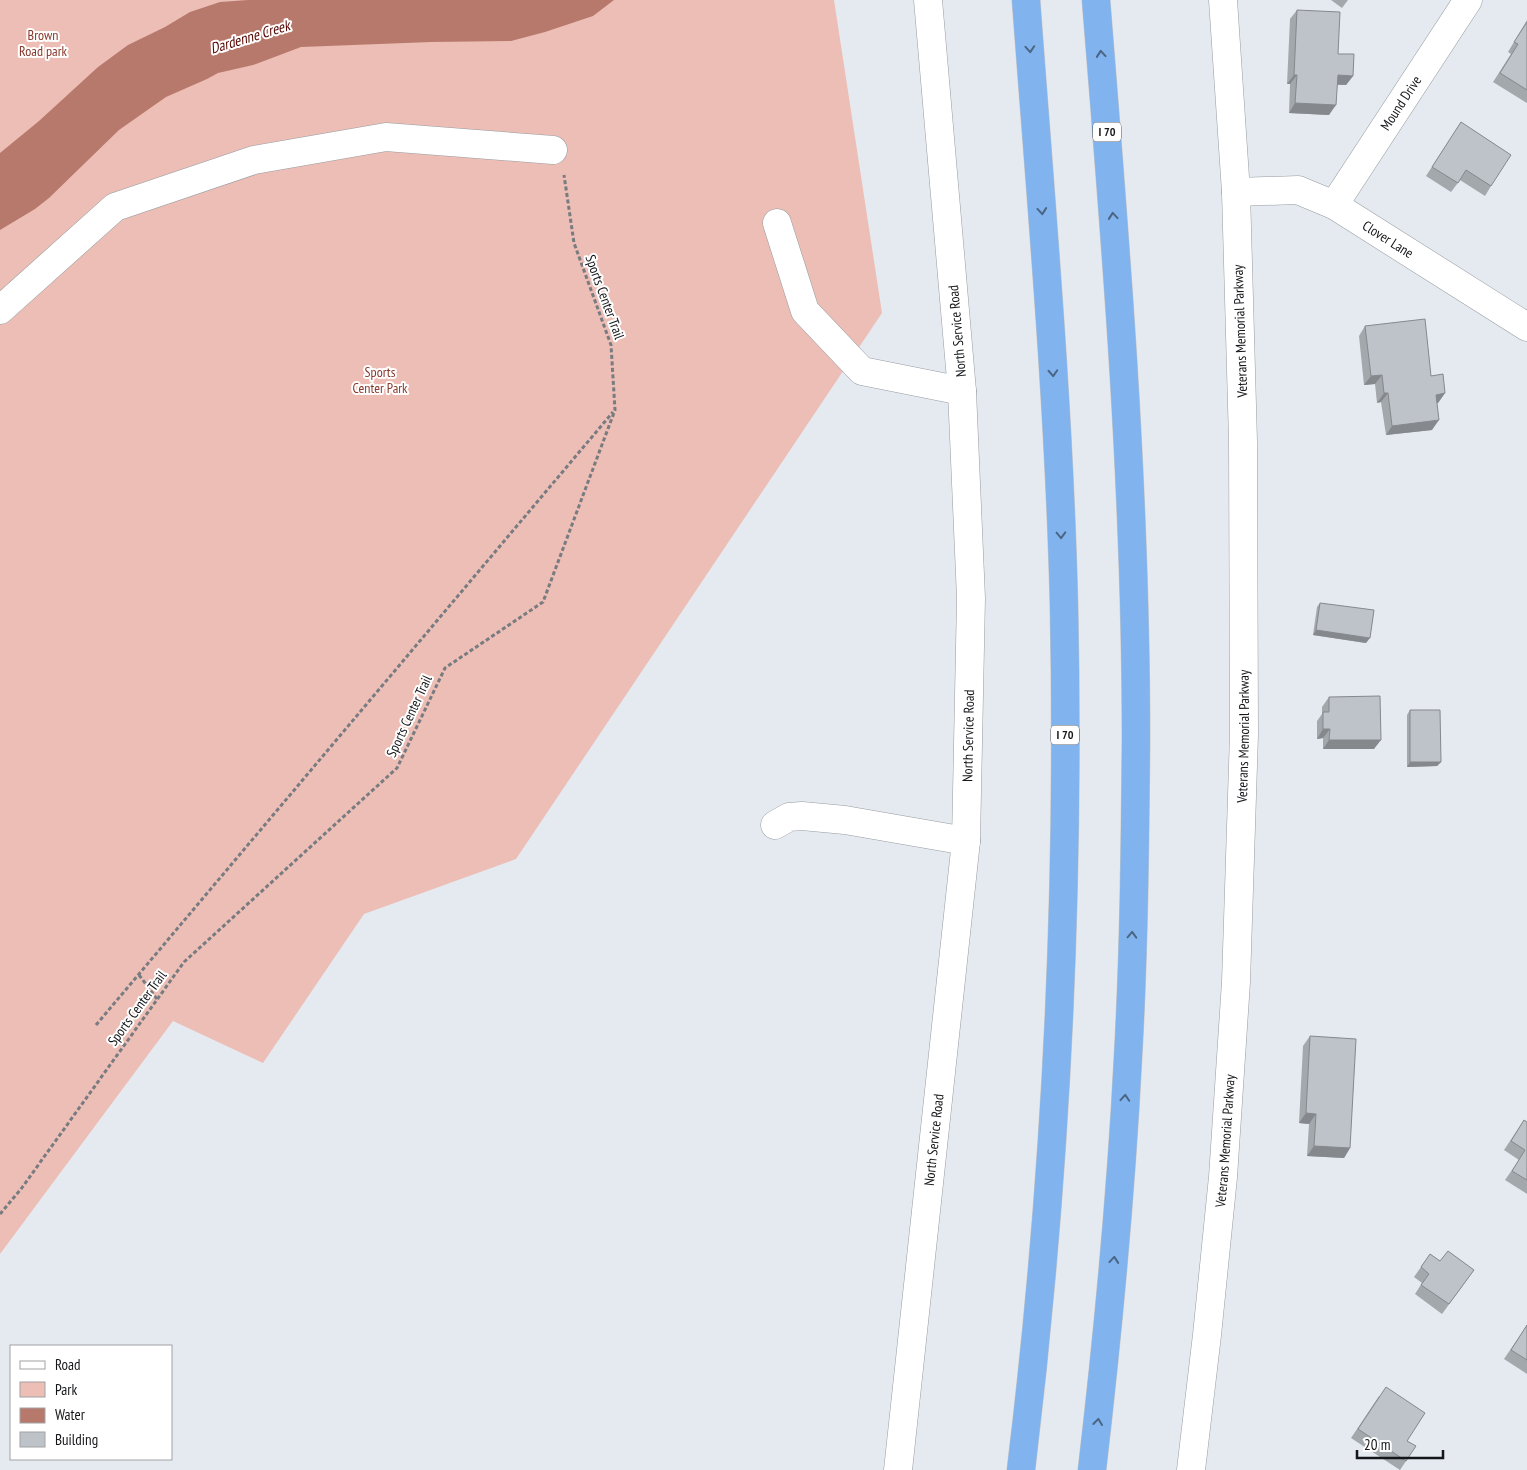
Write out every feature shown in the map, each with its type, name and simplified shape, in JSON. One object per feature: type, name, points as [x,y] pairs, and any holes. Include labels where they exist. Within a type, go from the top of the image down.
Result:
[{"type":"highway","name":"I 70","points":[[1021,1470],[1035,1342],[1057,1077],[1064,919],[1066,761],[1064,604],[1058,445],[1026,0]]},
{"type":"highway","name":"I 70","points":[[1092,1470],[1105,1358],[1128,1056],[1134,896],[1136,737],[1127,422],[1117,265],[1096,0]]},
{"type":"street","name":"North Service Road","points":[[898,1470],[966,841],[971,598],[962,391],[928,0]]},
{"type":"street","name":"Veterans Memorial Parkway","points":[[1191,1470],[1222,1187],[1236,982],[1244,734],[1243,441],[1236,192],[1222,0]]},
{"type":"street","name":"Mound Drive","points":[[1334,205],[1468,0]]},
{"type":"street","points":[[0,310],[115,207],[254,160],[386,137],[553,150]]},
{"type":"street","name":"Clover Lane","points":[[1236,192],[1298,190],[1334,205],[1527,327]]},
{"type":"street","points":[[777,223],[805,311],[862,371],[962,391]]},
{"type":"street","points":[[776,825],[789,816],[802,816],[845,820],[966,841]]},
{"type":"path","name":"Sports Center Trail","points":[[0,1214],[21,1189],[184,962],[397,768],[445,668],[543,602],[615,410],[611,345],[574,243],[562,166],[553,150]]},
{"type":"path","points":[[96,1025],[615,410]]},
{"type":"path","points":[[139,975],[157,999]]},
{"type":"green space","name":"Sports Center Park","points":[[0,0],[834,0],[882,313],[516,859],[364,914],[263,1063],[173,1021],[0,1254]]},
{"type":"water","name":"Dardenne Creek","points":[[248,0],[614,0],[593,16],[511,41],[301,47],[253,65],[218,73],[166,97],[119,130],[49,198],[35,209],[0,230],[0,153],[39,121],[98,67],[128,45],[190,12],[220,2]]},
{"type":"building","points":[[1297,10],[1340,12],[1338,54],[1354,54],[1353,76],[1338,75],[1336,105],[1295,103],[1297,75],[1294,75]]},
{"type":"building","points":[[1527,22],[1527,90],[1500,73],[1518,44],[1514,42]]},
{"type":"building","points":[[1461,122],[1511,155],[1491,186],[1466,170],[1458,183],[1432,167]]},
{"type":"building","points":[[1425,319],[1431,376],[1443,374],[1445,393],[1436,395],[1439,420],[1392,426],[1388,393],[1384,393],[1382,375],[1371,376],[1365,326]]},
{"type":"building","points":[[1320,603],[1374,610],[1370,638],[1316,630]]},
{"type":"building","points":[[1380,696],[1381,740],[1329,740],[1330,729],[1323,729],[1323,712],[1329,712],[1329,697]]},
{"type":"building","points":[[1410,710],[1440,710],[1441,762],[1410,762]]},
{"type":"building","points":[[1310,1036],[1356,1039],[1350,1148],[1314,1146],[1316,1114],[1306,1113]]},
{"type":"building","points":[[1524,1120],[1527,1122],[1527,1180],[1512,1171],[1525,1150],[1511,1141]]},
{"type":"building","points":[[1448,1251],[1474,1270],[1449,1304],[1421,1285],[1429,1274],[1421,1267],[1430,1254],[1440,1261]]},
{"type":"building","points":[[1527,1325],[1527,1360],[1511,1350]]},
{"type":"building","points":[[1386,1387],[1425,1413],[1407,1441],[1416,1446],[1406,1461],[1358,1429]]},
{"type":"park label","name":"Brown Road park","points":[[43,43]]}]
